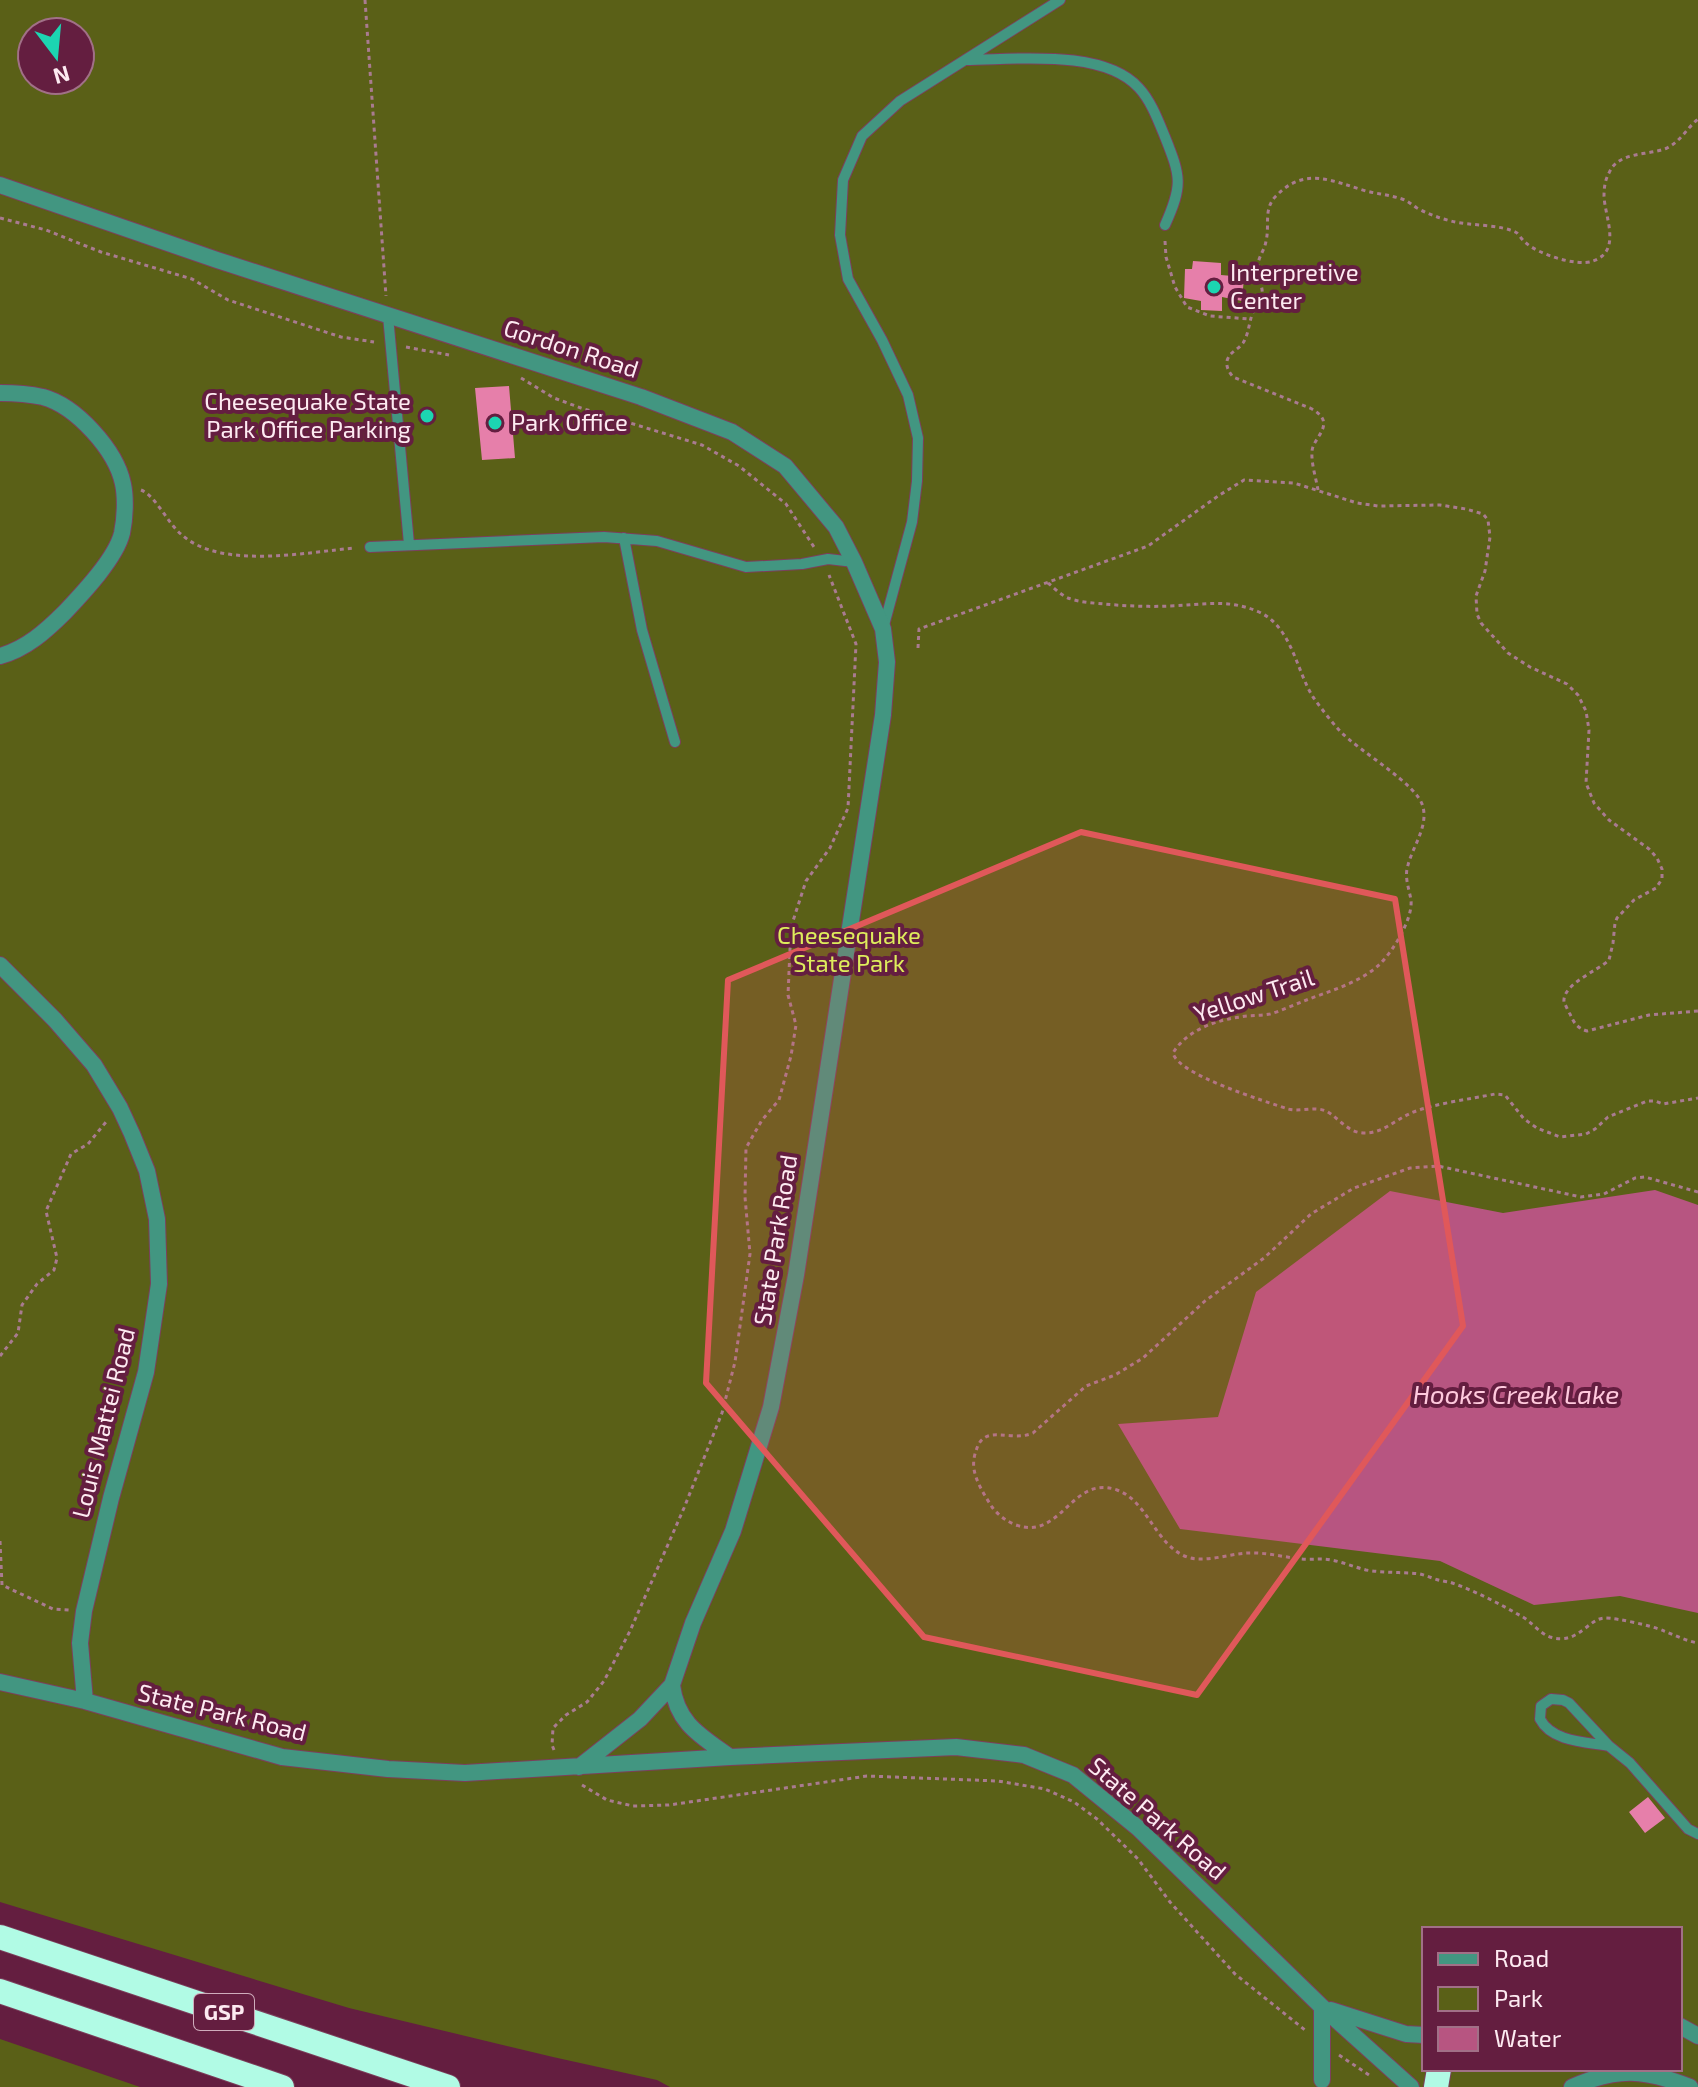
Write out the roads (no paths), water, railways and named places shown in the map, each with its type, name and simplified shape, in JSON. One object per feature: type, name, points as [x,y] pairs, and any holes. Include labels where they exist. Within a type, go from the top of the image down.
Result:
[{"type":"highway","name":"GSP","points":[[0,1937],[448,2087]]},
{"type":"highway","name":"GSP","points":[[0,1991],[282,2087]]},
{"type":"street","name":"Gordon Road","points":[[0,185],[388,316],[641,397],[732,432],[785,466],[836,527],[883,629],[887,662],[883,715],[871,788]]},
{"type":"street","points":[[0,393],[45,397],[75,414],[95,433],[114,462],[123,482],[125,498],[122,534],[104,566],[45,633],[10,654],[0,656]]},
{"type":"street","name":"State Park Road","points":[[578,1774],[640,1719],[672,1685],[693,1623],[733,1531],[771,1407],[796,1275],[871,788]]},
{"type":"street","name":"Louis Mattei Road","points":[[0,965],[55,1020],[94,1065],[120,1108],[147,1171],[157,1219],[159,1284],[146,1372],[84,1611],[80,1643],[85,1701]]},
{"type":"street","name":"State Park Road","points":[[0,1682],[85,1701],[282,1757],[388,1769],[578,1774],[730,1757],[956,1747],[1024,1755],[1073,1775],[1138,1828],[1322,2007],[1411,2087]]},
{"type":"street","points":[[672,1685],[674,1700],[684,1720],[730,1757]]},
{"type":"street","points":[[1322,2007],[1322,2080]]},
{"type":"street","name":"State Park Road","points":[[1322,2007],[1406,2034],[1422,2035]]},
{"type":"street","points":[[1572,2087],[1603,2075],[1639,2072],[1661,2075],[1690,2087]]},
{"type":"lane","points":[[883,629],[912,522],[918,438],[908,395],[848,279],[840,235],[843,180],[862,136],[900,101],[1060,0]]},
{"type":"lane","points":[[965,60],[1082,61],[1102,65],[1138,87],[1151,105],[1176,165],[1179,184],[1165,225]]},
{"type":"lane","points":[[388,316],[409,544]]},
{"type":"lane","points":[[624,538],[642,630],[675,742]]},
{"type":"lane","points":[[370,547],[624,538],[657,541],[746,567],[822,560],[854,562]]},
{"type":"lane","points":[[1609,1746],[1564,1738],[1550,1732],[1540,1719],[1541,1706],[1551,1699],[1569,1703],[1609,1746],[1630,1763],[1688,1829],[1698,1834]]},
{"type":"water","name":"Hooks Creek Lake","points":[[1655,1190],[1698,1205],[1698,1613],[1620,1596],[1534,1605],[1440,1561],[1180,1529],[1118,1424],[1218,1417],[1256,1292],[1390,1191],[1503,1213]]},
{"type":"place","name":"Interpretive Center","points":[[1214,287]]},
{"type":"place","name":"Cheesequake State Park Office Parking","points":[[427,416]]},
{"type":"place","name":"Park Office","points":[[495,423]]},
{"type":"park label","name":"Cheesequake State Park","points":[[849,950]]}]
